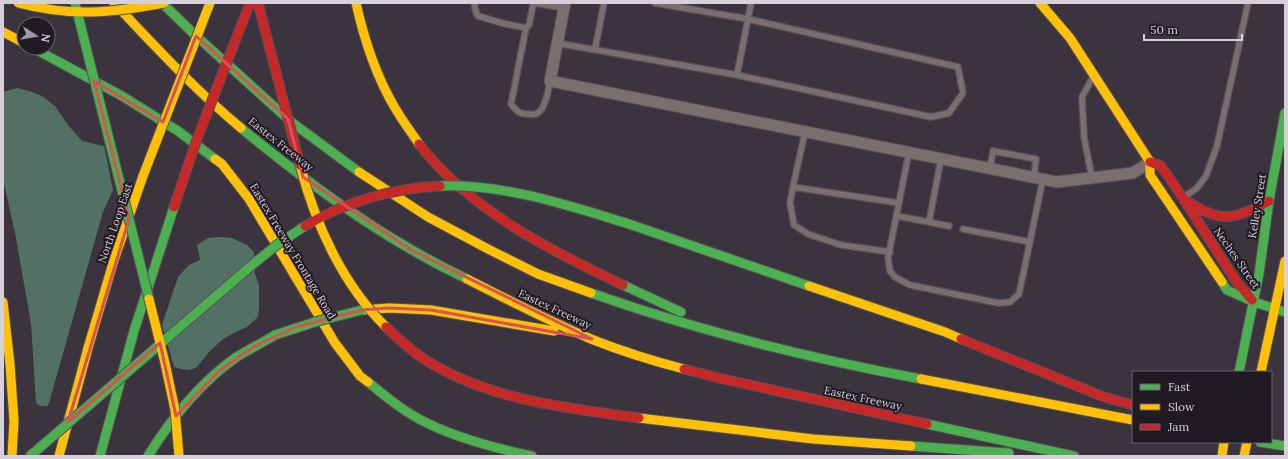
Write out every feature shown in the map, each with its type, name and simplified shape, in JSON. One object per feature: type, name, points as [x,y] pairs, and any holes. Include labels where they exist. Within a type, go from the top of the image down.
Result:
[{"type":"main road","points":[[18,3],[56,12],[88,14],[118,11],[163,3],[193,33],[290,121],[364,176],[428,216],[500,255],[538,274],[568,286],[653,314],[750,342],[861,368],[1132,420]]},
{"type":"main road","points":[[75,3],[165,363],[175,410],[180,456]]},
{"type":"main road","name":"Eastex Freeway","points":[[114,3],[164,56],[215,106],[263,146],[328,195],[382,232],[439,266],[554,322],[592,339],[658,362],[723,379],[1074,456]]},
{"type":"main road","name":"North Loop East","points":[[59,456],[107,284],[143,176],[210,3]]},
{"type":"main road","points":[[100,456],[126,358],[174,206],[200,132],[250,3]]},
{"type":"main road","points":[[258,3],[305,185],[327,241],[346,276],[369,307],[384,324],[411,349],[436,365],[452,374],[487,388],[528,400],[556,406],[639,418],[813,438],[1053,456]]},
{"type":"main road","points":[[356,3],[368,48],[381,81],[395,109],[433,160],[464,191],[516,230],[546,247],[674,309],[750,342]]},
{"type":"main road","name":"Neches Street","points":[[1040,3],[1070,38],[1150,162],[1150,175],[1227,290],[1254,302]]},
{"type":"main road","points":[[3,32],[16,39]]},
{"type":"main road","name":"Eastex Freeway Frontage Road","points":[[48,56],[122,96],[178,131],[222,164],[249,199],[335,343],[360,376],[391,401],[420,420],[490,447],[532,456]]},
{"type":"main road","name":"Kelley Street","points":[[1239,371],[1254,302],[1269,201],[1282,142],[1285,113]]},
{"type":"main road","name":"Neches Street","points":[[1150,162],[1161,166],[1236,281],[1254,302]]},
{"type":"main road","points":[[30,456],[147,353],[268,252],[291,235],[310,223],[360,201],[395,192],[437,187],[476,187],[499,189],[542,199],[629,224],[945,332],[1104,397],[1132,405]]},
{"type":"main road","points":[[1183,198],[1209,214],[1224,217],[1236,217],[1250,212],[1269,201]]},
{"type":"main road","points":[[1262,368],[1285,262]]},
{"type":"main road","points":[[3,302],[14,414],[12,456]]},
{"type":"main road","points":[[1254,302],[1285,312]]},
{"type":"main road","points":[[148,456],[164,432],[203,386],[235,359],[275,335],[340,314],[362,310],[389,308],[431,310],[521,324],[592,339]]},
{"type":"main road","points":[[1222,456],[1224,443]]},
{"type":"main road","points":[[1244,456],[1247,443]]},
{"type":"main road","points":[[1266,443],[1285,446]]},
{"type":"main road","points":[[1272,443],[1285,446]]},
{"type":"street","points":[[564,6],[550,81],[1057,182],[1133,173],[1150,162]]},
{"type":"lane","points":[[474,3],[478,16],[526,28]]},
{"type":"lane","points":[[550,81],[541,110],[535,114],[521,114],[515,110],[511,104],[526,28],[529,25],[535,3],[564,6]]},
{"type":"lane","points":[[595,49],[604,3]]},
{"type":"lane","points":[[557,43],[737,75],[931,116],[949,113],[963,93],[958,67],[748,20],[655,3]]},
{"type":"lane","points":[[737,75],[751,3]]},
{"type":"lane","points":[[1183,198],[1196,188],[1206,176],[1217,146],[1248,3]]},
{"type":"lane","points":[[1092,178],[1084,137],[1082,97],[1094,75]]},
{"type":"lane","points":[[805,132],[790,203],[794,225],[808,234],[841,244],[890,252]]},
{"type":"lane","points":[[909,152],[888,258],[890,271],[895,277],[910,285],[998,303],[1010,302],[1019,294],[1030,242],[1038,178],[1036,159],[993,150],[990,168]]},
{"type":"lane","points":[[929,222],[941,159]]},
{"type":"lane","points":[[793,187],[899,203]]},
{"type":"lane","points":[[897,216],[949,226]]},
{"type":"lane","points":[[963,229],[1030,242]]},
{"type":"highlighted area","points":[[196,36],[288,119],[303,177],[411,250],[592,339],[431,310],[389,308],[362,310],[296,327],[255,346],[219,371],[176,416],[160,343],[68,422],[129,219],[94,81],[163,122]]},
{"type":"green space","points":[[17,88],[42,96],[55,106],[68,125],[82,141],[104,146],[113,190],[103,212],[47,406],[40,406],[36,403],[31,323],[15,233],[3,179],[3,92]]},
{"type":"green space","points":[[208,238],[232,238],[247,245],[254,252],[255,274],[259,285],[258,317],[247,327],[223,339],[209,352],[197,367],[190,370],[180,369],[174,367],[162,325],[178,277],[189,265],[200,260],[197,245]]},
{"type":"traffic: fast","points":[[75,3],[149,299]]},
{"type":"traffic: fast","points":[[162,3],[290,121],[359,172]]},
{"type":"traffic: fast","points":[[48,56],[122,96],[178,131],[215,159]]},
{"type":"traffic: fast","points":[[1239,371],[1259,274],[1269,201],[1285,113]]},
{"type":"traffic: fast","points":[[241,128],[294,171],[350,211],[407,247],[467,279]]},
{"type":"traffic: fast","points":[[1280,141],[1285,142]]},
{"type":"traffic: fast","points":[[440,186],[464,186],[512,192],[559,203],[629,224]]},
{"type":"traffic: fast","points":[[100,456],[134,331],[174,207]]},
{"type":"traffic: fast","points":[[629,224],[809,286]]},
{"type":"traffic: fast","points":[[30,456],[252,265],[278,244],[305,226]]},
{"type":"traffic: fast","points":[[1222,282],[1227,290],[1254,302],[1285,312]]},
{"type":"traffic: fast","points":[[623,285],[681,312]]},
{"type":"traffic: fast","points":[[591,293],[672,320],[796,353],[921,379]]},
{"type":"traffic: fast","points":[[275,335],[318,321],[362,310]]},
{"type":"traffic: fast","points":[[148,456],[176,416],[209,379],[235,358],[275,335]]},
{"type":"traffic: fast","points":[[368,382],[407,412],[447,432],[503,450],[532,456]]},
{"type":"traffic: fast","points":[[927,424],[1074,456]]},
{"type":"traffic: fast","points":[[1266,443],[1285,446]]},
{"type":"traffic: fast","points":[[911,446],[1009,453]]},
{"type":"traffic: slow","points":[[18,3],[74,12],[108,11],[164,3]]},
{"type":"traffic: slow","points":[[114,3],[191,83],[241,128]]},
{"type":"traffic: slow","points":[[143,176],[210,3]]},
{"type":"traffic: slow","points":[[356,3],[376,70],[388,96],[419,144]]},
{"type":"traffic: slow","points":[[1040,3],[1070,38],[1150,162],[1150,175],[1222,282]]},
{"type":"traffic: slow","points":[[3,32],[16,39]]},
{"type":"traffic: slow","points":[[215,159],[222,164],[249,199],[335,343],[360,376],[368,382]]},
{"type":"traffic: slow","points":[[300,165],[314,209],[332,252],[356,292],[386,327]]},
{"type":"traffic: slow","points":[[359,172],[428,217],[488,249],[538,274],[591,293]]},
{"type":"traffic: slow","points":[[59,456],[113,263],[143,176]]},
{"type":"traffic: slow","points":[[1261,371],[1285,261]]},
{"type":"traffic: slow","points":[[467,279],[544,318],[591,339],[637,356],[684,369]]},
{"type":"traffic: slow","points":[[809,286],[945,332],[961,339]]},
{"type":"traffic: slow","points":[[149,299],[175,410],[179,456]]},
{"type":"traffic: slow","points":[[3,302],[10,364],[14,421],[12,456]]},
{"type":"traffic: slow","points":[[362,310],[389,308],[431,310],[554,331]]},
{"type":"traffic: slow","points":[[921,379],[1132,420]]},
{"type":"traffic: slow","points":[[639,418],[813,439],[911,446]]},
{"type":"traffic: slow","points":[[1222,456],[1224,443]]},
{"type":"traffic: slow","points":[[1244,456],[1247,443]]},
{"type":"traffic: jam","points":[[174,207],[197,139],[250,3]]},
{"type":"traffic: jam","points":[[258,3],[300,165]]},
{"type":"traffic: jam","points":[[419,144],[439,168],[462,189],[512,226],[595,272],[623,285]]},
{"type":"traffic: jam","points":[[1150,162],[1161,166],[1236,281],[1252,300]]},
{"type":"traffic: jam","points":[[305,226],[320,217],[353,203],[387,193],[422,187],[440,186]]},
{"type":"traffic: jam","points":[[1187,201],[1209,213],[1218,216],[1237,215],[1269,201]]},
{"type":"traffic: jam","points":[[386,327],[418,355],[443,370],[496,392],[553,405],[639,418]]},
{"type":"traffic: jam","points":[[961,339],[1104,397],[1132,405]]},
{"type":"traffic: jam","points":[[684,369],[927,424]]}]
